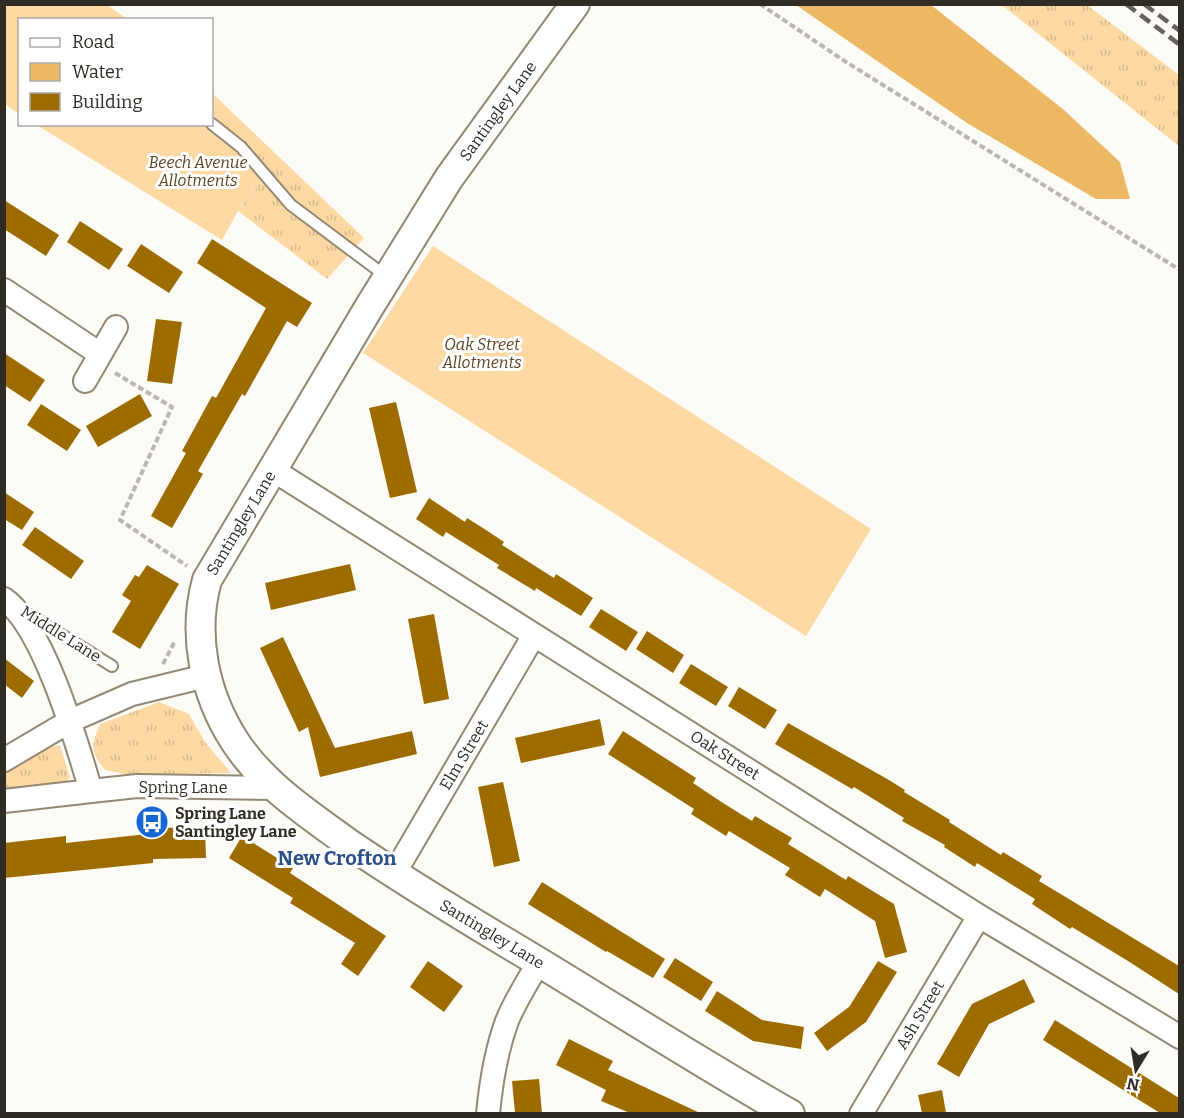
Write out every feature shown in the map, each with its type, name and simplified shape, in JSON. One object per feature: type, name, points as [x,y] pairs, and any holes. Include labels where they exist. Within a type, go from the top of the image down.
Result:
[{"type":"street","name":"Santingley Lane","points":[[575,4],[449,178],[207,580],[200,622],[206,676],[220,714],[234,740],[253,765],[301,809],[394,874],[790,1113]]},
{"type":"street","points":[[4,290],[98,358]]},
{"type":"street","points":[[85,381],[116,327]]},
{"type":"street","name":"Oak Street","points":[[273,470],[979,916],[1179,1037]]},
{"type":"street","name":"Middle Lane","points":[[7,600],[25,621],[42,652],[69,721]]},
{"type":"street","name":"Elm Street","points":[[394,874],[534,635]]},
{"type":"street","points":[[4,760],[69,721],[132,694],[206,676]]},
{"type":"street","points":[[69,721],[91,792]]},
{"type":"street","name":"Spring Lane","points":[[4,801],[137,786],[276,788]]},
{"type":"street","name":"Ash Street","points":[[861,1113],[979,916]]},
{"type":"street","points":[[489,1113],[490,1089],[496,1056],[508,1019],[539,962]]},
{"type":"lane","points":[[213,125],[242,147],[291,205],[387,278]]},
{"type":"lane","name":"Middle Lane","points":[[7,600],[112,666]]},
{"type":"path","points":[[760,4],[843,60],[1179,270]]},
{"type":"path","points":[[98,358],[172,407],[120,520],[207,580]]},
{"type":"green space","points":[[4,5],[107,5],[126,18],[18,18],[18,113],[5,104]]},
{"type":"green space","points":[[1002,5],[1087,5],[1179,75],[1179,146]]},
{"type":"green space","points":[[213,94],[364,238],[327,279],[238,211],[263,178],[213,112]]},
{"type":"green space","name":"Beech Avenue Allotments","points":[[213,112],[263,178],[238,211],[222,240],[39,126],[213,126]]},
{"type":"green space","name":"Oak Street Allotments","points":[[433,246],[871,529],[806,636],[363,353]]},
{"type":"green space","points":[[159,702],[189,714],[205,742],[231,773],[130,775],[105,770],[94,753],[95,738],[100,724]]},
{"type":"green space","points":[[60,745],[70,778],[63,784],[24,787],[5,793],[5,773],[31,756]]},
{"type":"water","points":[[796,5],[931,5],[1064,110],[1120,162],[1130,199],[1096,199],[967,123]]},
{"type":"building","points":[[4,200],[59,235],[46,256],[4,229]]},
{"type":"building","points":[[80,221],[123,249],[109,270],[67,242]]},
{"type":"building","points":[[212,239],[312,303],[297,327],[287,321],[245,396],[242,394],[198,471],[203,474],[172,528],[151,516],[186,453],[182,451],[212,396],[216,398],[266,308],[197,263]]},
{"type":"building","points":[[141,244],[183,272],[169,293],[127,266]]},
{"type":"building","points":[[156,319],[182,322],[172,384],[147,381]]},
{"type":"building","points":[[4,353],[45,380],[30,402],[4,385]]},
{"type":"building","points":[[140,394],[152,416],[98,447],[86,426]]},
{"type":"building","points":[[396,402],[417,492],[390,498],[369,408]]},
{"type":"building","points":[[41,404],[81,430],[67,451],[27,425]]},
{"type":"building","points":[[4,492],[34,512],[22,530],[4,519]]},
{"type":"building","points":[[429,498],[465,522],[467,518],[486,530],[504,542],[502,545],[554,578],[556,574],[593,598],[581,616],[536,588],[535,591],[497,568],[499,565],[446,532],[443,537],[416,519]]},
{"type":"building","points":[[35,527],[84,561],[71,579],[22,545]]},
{"type":"building","points":[[350,564],[356,590],[271,610],[265,583]]},
{"type":"building","points":[[147,565],[179,584],[140,649],[112,632],[131,601],[122,595],[135,575],[139,577]]},
{"type":"building","points":[[601,609],[638,632],[626,651],[589,627]]},
{"type":"building","points":[[434,614],[449,699],[424,704],[408,619]]},
{"type":"building","points":[[647,631],[684,655],[673,673],[636,649]]},
{"type":"building","points":[[283,637],[335,748],[412,731],[417,754],[320,777],[308,727],[299,732],[260,648]]},
{"type":"building","points":[[4,658],[34,681],[22,698],[4,684]]},
{"type":"building","points":[[691,664],[728,687],[716,706],[679,683]]},
{"type":"building","points":[[739,687],[777,710],[765,729],[728,706]]},
{"type":"building","points":[[600,719],[605,745],[521,763],[515,738]]},
{"type":"building","points":[[788,723],[889,780],[1001,855],[1003,852],[1042,876],[1039,881],[1179,966],[1179,994],[1072,927],[1070,929],[1032,904],[1035,899],[977,863],[975,867],[944,847],[945,845],[902,821],[904,818],[854,787],[852,789],[775,744]]},
{"type":"building","points":[[623,731],[696,778],[693,783],[723,803],[752,821],[755,816],[792,838],[788,844],[846,880],[848,876],[894,904],[907,952],[885,958],[875,921],[825,889],[820,897],[785,875],[790,868],[729,831],[726,836],[691,814],[694,809],[608,754]]},
{"type":"building","points":[[503,782],[520,861],[494,867],[478,787]]},
{"type":"building","points":[[205,827],[206,858],[153,859],[153,863],[4,878],[4,843],[66,836],[66,843],[156,833],[155,828]]},
{"type":"building","points":[[242,836],[293,868],[290,873],[386,936],[358,976],[341,964],[355,943],[290,903],[293,898],[229,858]]},
{"type":"building","points":[[542,882],[665,959],[653,978],[528,904]]},
{"type":"building","points":[[675,958],[713,982],[701,1001],[663,977]]},
{"type":"building","points":[[428,961],[463,986],[444,1012],[410,987]]},
{"type":"building","points":[[878,961],[897,972],[866,1022],[827,1051],[814,1033],[849,1007]]},
{"type":"building","points":[[1024,979],[1035,1002],[989,1024],[959,1077],[937,1064],[972,1004]]},
{"type":"building","points":[[717,991],[762,1020],[804,1027],[801,1049],[753,1041],[705,1011]]},
{"type":"building","points":[[1055,1020],[1179,1098],[1179,1113],[1160,1113],[1043,1040]]},
{"type":"building","points":[[569,1039],[613,1061],[608,1070],[700,1113],[630,1113],[601,1101],[606,1090],[556,1065]]},
{"type":"building","points":[[539,1079],[542,1113],[515,1113],[512,1081]]},
{"type":"building","points":[[942,1090],[946,1113],[922,1113],[918,1095]]},
{"type":"railway","points":[[1126,4],[1180,45]]},
{"type":"railway","points":[[1144,4],[1180,31]]},
{"type":"place","name":"Spring Lane Santingley Lane","points":[[152,822]]},
{"type":"district","name":"New Crofton","points":[[337,858]]}]
